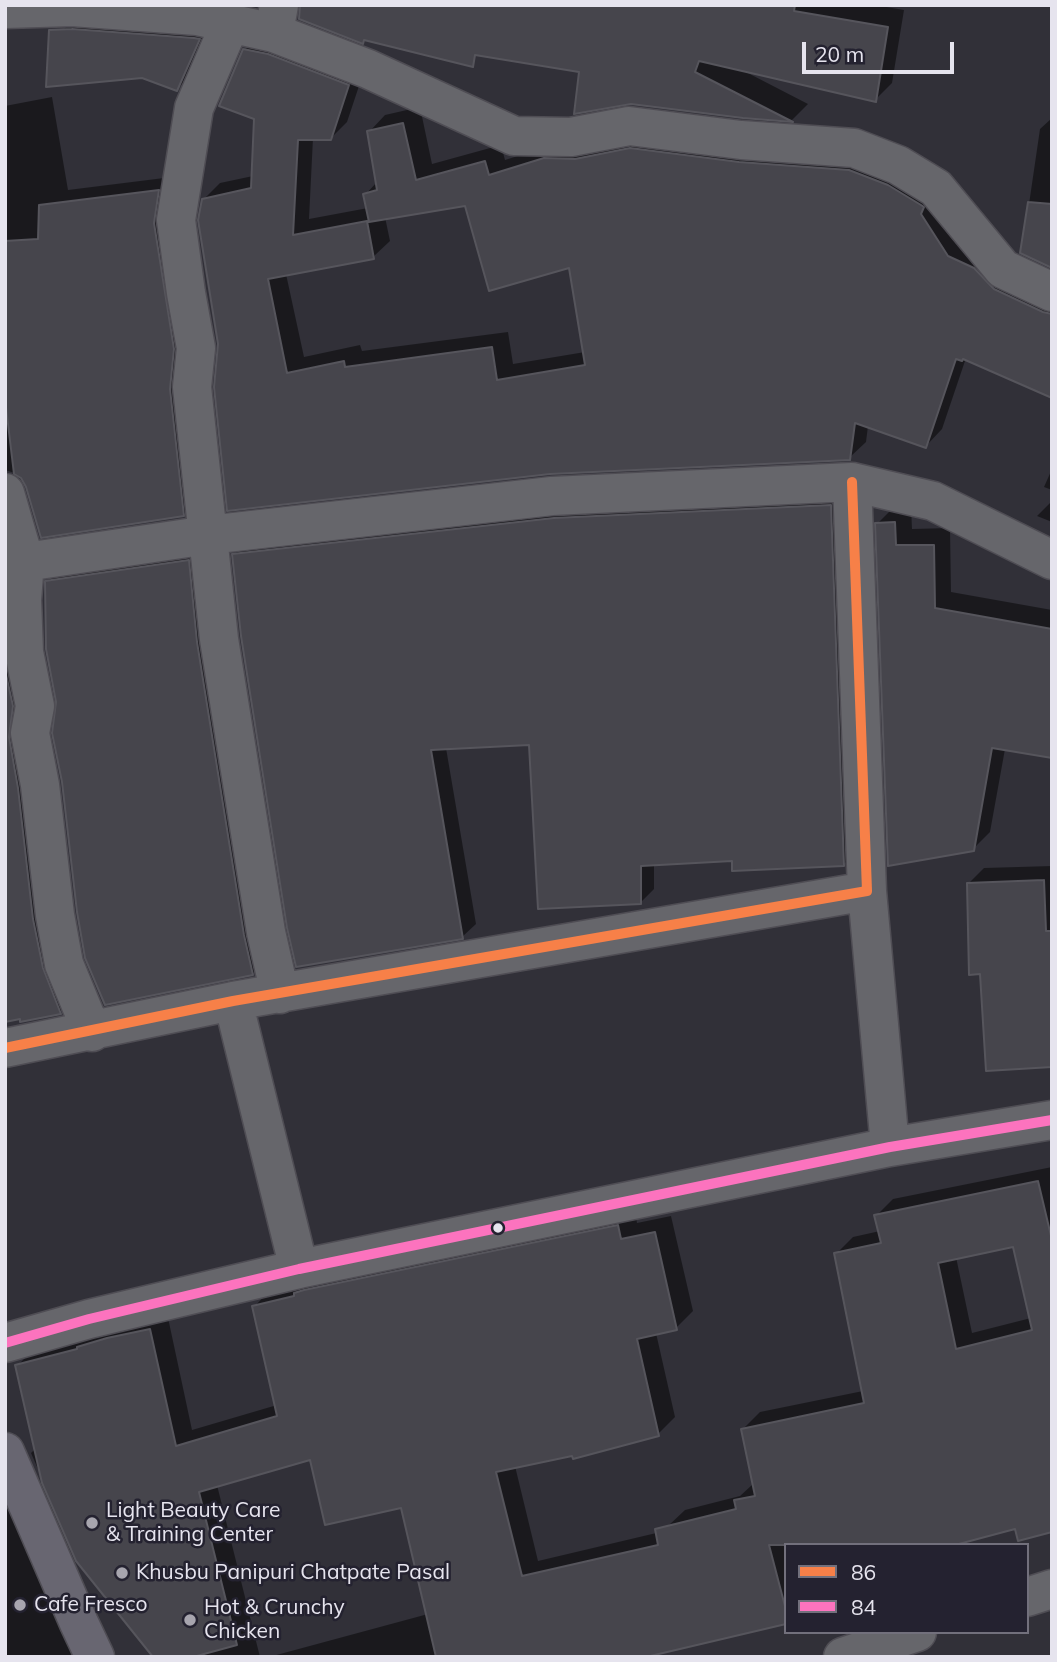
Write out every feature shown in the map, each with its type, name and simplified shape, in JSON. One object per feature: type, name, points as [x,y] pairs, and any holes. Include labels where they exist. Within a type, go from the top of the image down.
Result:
[{"type":"main road","points":[[5,1452],[95,1657]]},
{"type":"street","points":[[5,9],[72,7],[197,16],[230,24],[276,19],[368,69],[514,136],[571,137],[629,126],[854,148],[898,165],[936,188],[1003,269],[1052,292]]},
{"type":"street","points":[[230,24],[194,108],[176,220],[196,348],[192,387],[219,639],[266,932],[280,994]]},
{"type":"street","points":[[852,482],[867,891],[890,1147]]},
{"type":"street","points":[[15,564],[208,535],[552,496],[852,482],[933,501],[1052,560]]},
{"type":"street","points":[[5,493],[22,600],[24,652],[35,706],[30,733],[40,785],[55,915],[64,964],[92,1032]]},
{"type":"street","points":[[5,1048],[233,1001],[867,891]]},
{"type":"street","points":[[233,1001],[299,1269]]},
{"type":"street","points":[[5,1343],[89,1319],[299,1269],[890,1147],[1052,1119]]},
{"type":"street","points":[[1029,1596],[1052,1589]]},
{"type":"street","points":[[843,1657],[911,1634]]},
{"type":"building","points":[[300,5],[795,5],[794,11],[888,27],[876,102],[699,61],[695,72],[793,122],[631,104],[574,114],[579,72],[475,55],[473,67],[364,40],[363,44],[299,19]]},
{"type":"building","points":[[72,29],[200,39],[177,91],[142,78],[46,87],[49,30]]},
{"type":"building","points":[[243,49],[268,54],[349,85],[331,140],[298,140],[293,235],[367,221],[374,259],[268,279],[287,373],[344,361],[345,367],[492,347],[497,380],[585,365],[569,268],[489,291],[465,206],[369,222],[363,194],[377,190],[367,131],[403,123],[416,180],[485,161],[489,175],[544,158],[575,159],[630,148],[739,162],[849,170],[888,185],[924,207],[921,214],[948,256],[974,268],[994,289],[1052,314],[1052,398],[963,359],[956,359],[926,448],[855,423],[850,460],[550,474],[227,511],[214,387],[218,344],[198,220],[202,199],[251,188],[254,119],[219,106]]},
{"type":"building","points":[[159,190],[154,223],[174,349],[170,389],[184,516],[41,538],[26,487],[21,478],[14,474],[5,399],[5,241],[38,239],[39,205]]},
{"type":"building","points":[[1028,202],[1052,204],[1052,268],[1020,253]]},
{"type":"building","points":[[831,505],[844,866],[732,871],[732,861],[641,866],[641,904],[538,909],[529,745],[431,750],[463,939],[296,967],[287,928],[241,636],[232,554],[554,518]]},
{"type":"building","points":[[895,522],[896,545],[934,545],[935,608],[1052,629],[1052,758],[992,748],[974,851],[888,866],[875,523]]},
{"type":"building","points":[[189,560],[197,642],[244,935],[253,975],[105,1005],[85,958],[77,912],[62,782],[52,733],[56,702],[46,649],[45,581]]},
{"type":"building","points":[[5,670],[13,706],[9,737],[18,788],[33,919],[43,968],[61,1014],[20,1022],[20,1019],[5,1022]]},
{"type":"building","points":[[1044,880],[1046,931],[1052,931],[1052,1067],[986,1071],[980,974],[969,975],[967,883]]},
{"type":"building","points":[[1038,1181],[1052,1240],[1052,1532],[1018,1541],[1015,1529],[962,1543],[769,1545],[784,1602],[784,1624],[646,1657],[436,1657],[401,1508],[325,1525],[310,1460],[199,1492],[237,1645],[193,1657],[153,1657],[76,1561],[42,1483],[15,1365],[77,1349],[107,1338],[150,1329],[176,1446],[277,1416],[252,1306],[294,1296],[294,1293],[304,1290],[618,1225],[621,1239],[655,1232],[677,1330],[637,1339],[659,1436],[573,1459],[572,1456],[496,1472],[522,1576],[658,1545],[655,1529],[736,1509],[734,1500],[755,1496],[741,1429],[864,1403],[834,1253],[881,1243],[874,1215]],"holes":[[[1013,1247],[1032,1330],[956,1349],[938,1263]]]},
{"type":"transit line","name":"86","points":[[5,1048],[233,1001],[867,891],[852,482]]},
{"type":"transit line","name":"84","points":[[5,1343],[89,1319],[299,1269],[890,1147],[1052,1120]]},
{"type":"place","name":"Light Beauty Care & Training Center","points":[[92,1523]]},
{"type":"place","name":"Khusbu Panipuri Chatpate Pasal","points":[[122,1573]]},
{"type":"place","name":"Cafe Fresco","points":[[20,1605]]},
{"type":"place","name":"Hot & Crunchy Chicken","points":[[190,1620]]}]
